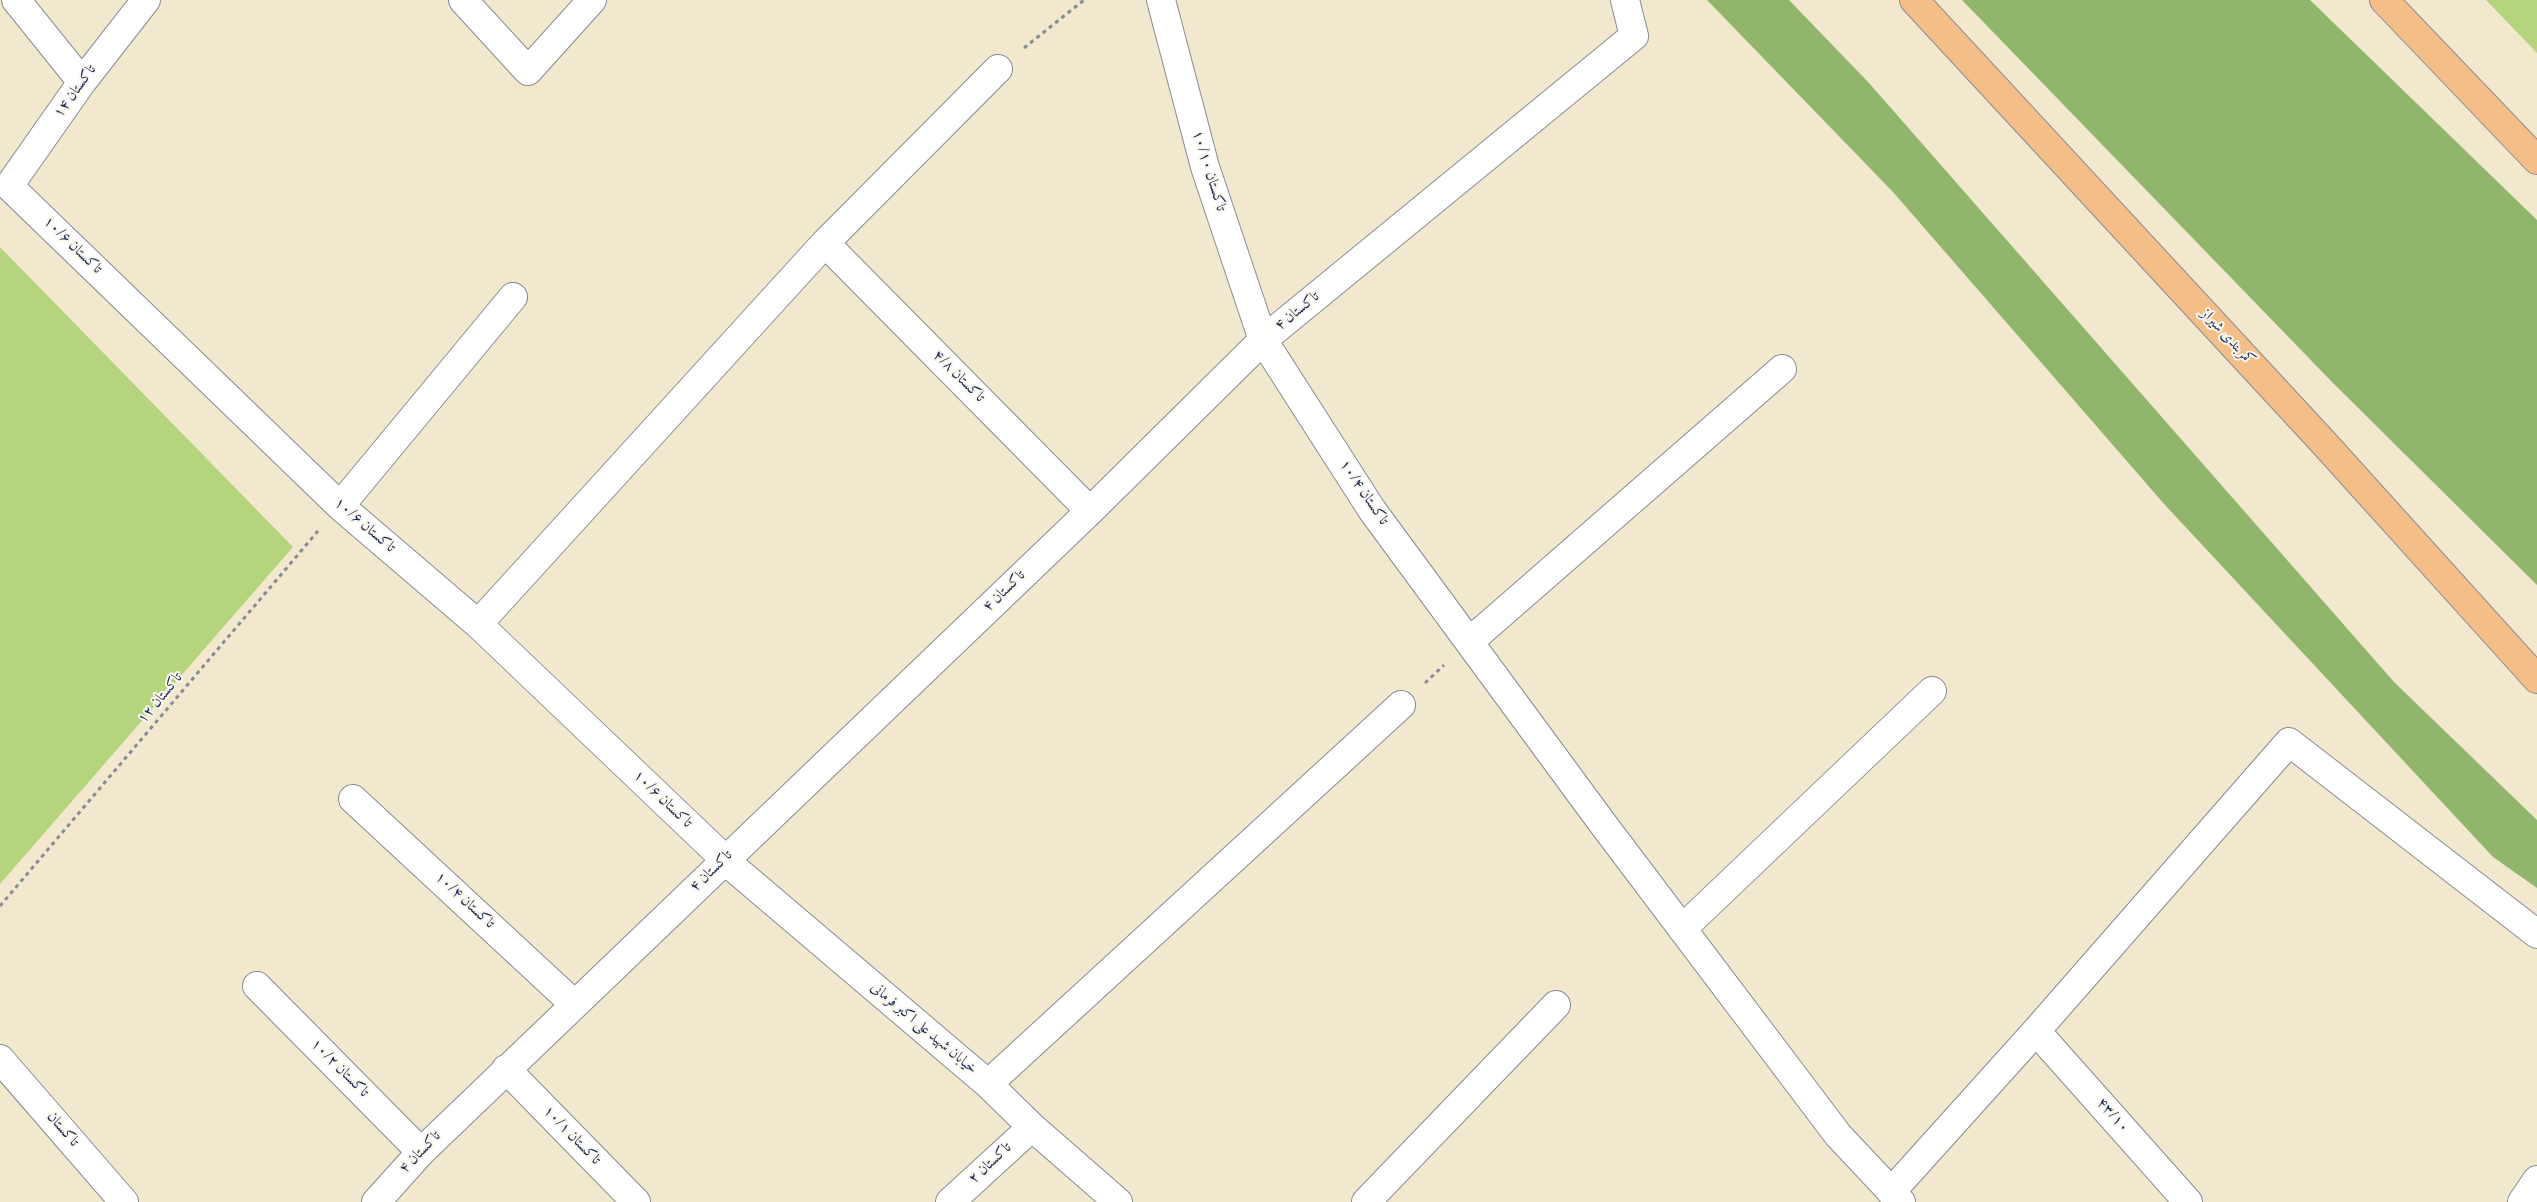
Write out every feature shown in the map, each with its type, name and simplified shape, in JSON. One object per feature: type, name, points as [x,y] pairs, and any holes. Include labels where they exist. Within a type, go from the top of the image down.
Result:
[{"type":"highway","name":"کمربندی شیراز","points":[[1914,0],[2323,442],[2537,679]]},
{"type":"highway","points":[[2384,0],[2537,160]]},
{"type":"street","points":[[16,0],[82,82]]},
{"type":"street","name":"تاکستان ۱۴","points":[[9,186],[82,82],[146,0]]},
{"type":"street","points":[[463,0],[528,71],[592,0]]},
{"type":"street","name":"تاکستان ۱۰/۱۰","points":[[1162,0],[1205,167],[1263,340]]},
{"type":"street","name":"تاکستان ۴","points":[[376,1202],[421,1152],[506,1069],[1090,511],[1263,340],[1634,36],[1625,0]]},
{"type":"street","points":[[478,624],[825,244],[998,69]]},
{"type":"street","name":"تاکستان ۱۰/۶","points":[[9,186],[340,506],[478,624],[725,860]]},
{"type":"street","name":"تاکستان ۴/۸","points":[[825,244],[1090,511]]},
{"type":"street","points":[[340,506],[513,297]]},
{"type":"street","name":"تاکستان ۱۰/۴","points":[[1263,340],[1372,510],[1469,642],[1838,1136],[1896,1197]]},
{"type":"street","points":[[1469,642],[1782,369]]},
{"type":"street","points":[[1682,929],[1932,691]]},
{"type":"street","points":[[988,1084],[1401,705]]},
{"type":"street","points":[[1896,1197],[2036,1030],[2289,742],[2537,934]]},
{"type":"street","name":"تاکستان ۱۰/۴","points":[[353,799],[574,1004]]},
{"type":"street","name":"خیابان شهید علی اکبر فرمانی","points":[[725,860],[988,1084],[1032,1127],[1118,1202]]},
{"type":"street","name":"تاکستان ۱۰/۲","points":[[257,986],[421,1152]]},
{"type":"street","points":[[1366,1202],[1556,1005]]},
{"type":"street","name":"۴۳/۱۰","points":[[2036,1030],[2188,1202]]},
{"type":"street","name":"تاکستان ۱۰/۱","points":[[506,1069],[636,1202]]},
{"type":"street","name":"تاکستان","points":[[3,1070],[124,1202]]},
{"type":"street","name":"تاکستان ۲","points":[[950,1202],[1032,1127]]},
{"type":"street","points":[[2522,1202],[2537,1180]]},
{"type":"path","points":[[998,69],[1084,0]]},
{"type":"path","name":"تاکستان ۱۲","points":[[0,906],[340,506]]},
{"type":"path","points":[[1401,705],[1469,642]]},
{"type":"green space","points":[[1707,0],[1789,0],[1869,83],[2394,682],[2537,820],[2537,888],[2493,857],[2165,505],[1893,192]]},
{"type":"green space","points":[[1962,0],[2310,0],[2537,220],[2537,585],[2333,383]]},
{"type":"green space","points":[[2486,0],[2537,0],[2537,53]]},
{"type":"green space","points":[[0,247],[293,547],[0,884]]}]
